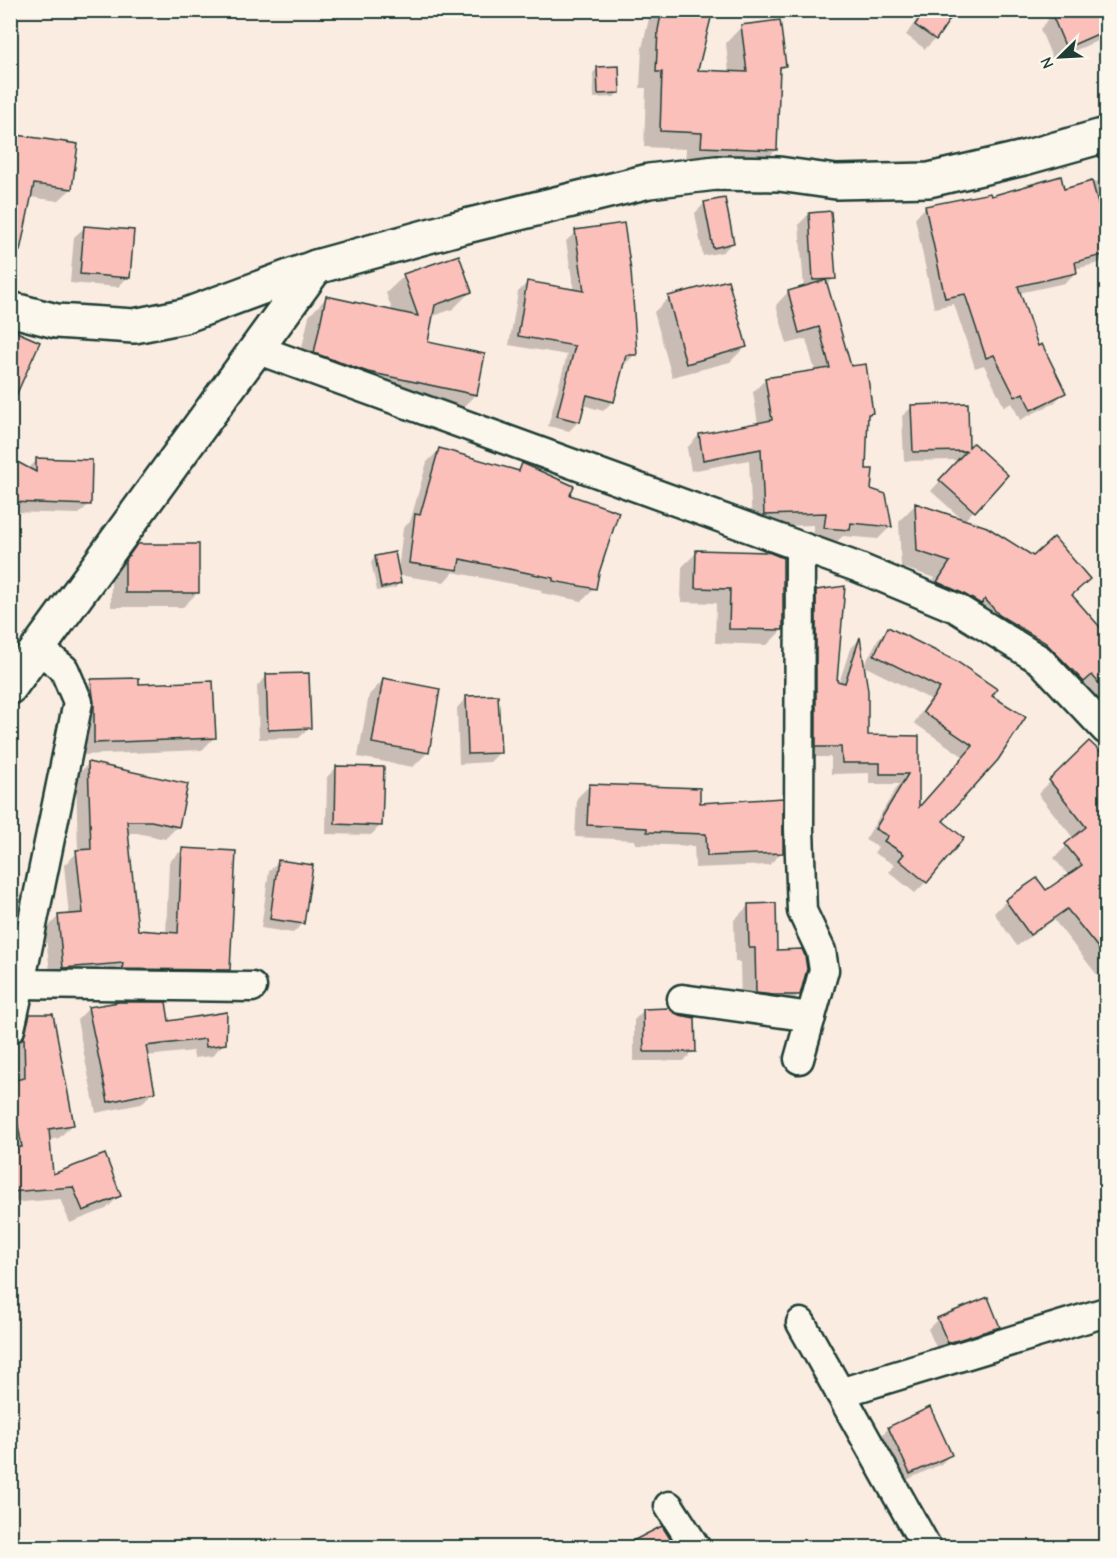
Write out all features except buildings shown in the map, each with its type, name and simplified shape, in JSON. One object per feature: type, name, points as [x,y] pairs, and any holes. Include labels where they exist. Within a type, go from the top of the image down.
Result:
[{"type":"main road","points":[[10,309],[56,321],[134,326],[184,316],[316,267],[454,229],[649,181],[716,173],[779,174],[836,182],[929,180],[1024,158],[1107,135]]},
{"type":"main road","points":[[10,687],[316,267]]},
{"type":"street","points":[[256,349],[857,567],[956,608],[1040,660],[1107,730]]},
{"type":"street","points":[[799,1059],[824,970],[821,951],[802,910],[799,818],[800,547]]},
{"type":"street","points":[[10,1029],[78,702],[64,669],[39,649]]},
{"type":"street","points":[[20,984],[252,987]]},
{"type":"street","points":[[682,999],[811,1017]]},
{"type":"street","points":[[840,1393],[1107,1312]]},
{"type":"street","points":[[801,1323],[927,1548]]},
{"type":"street","points":[[669,1506],[696,1548]]}]
